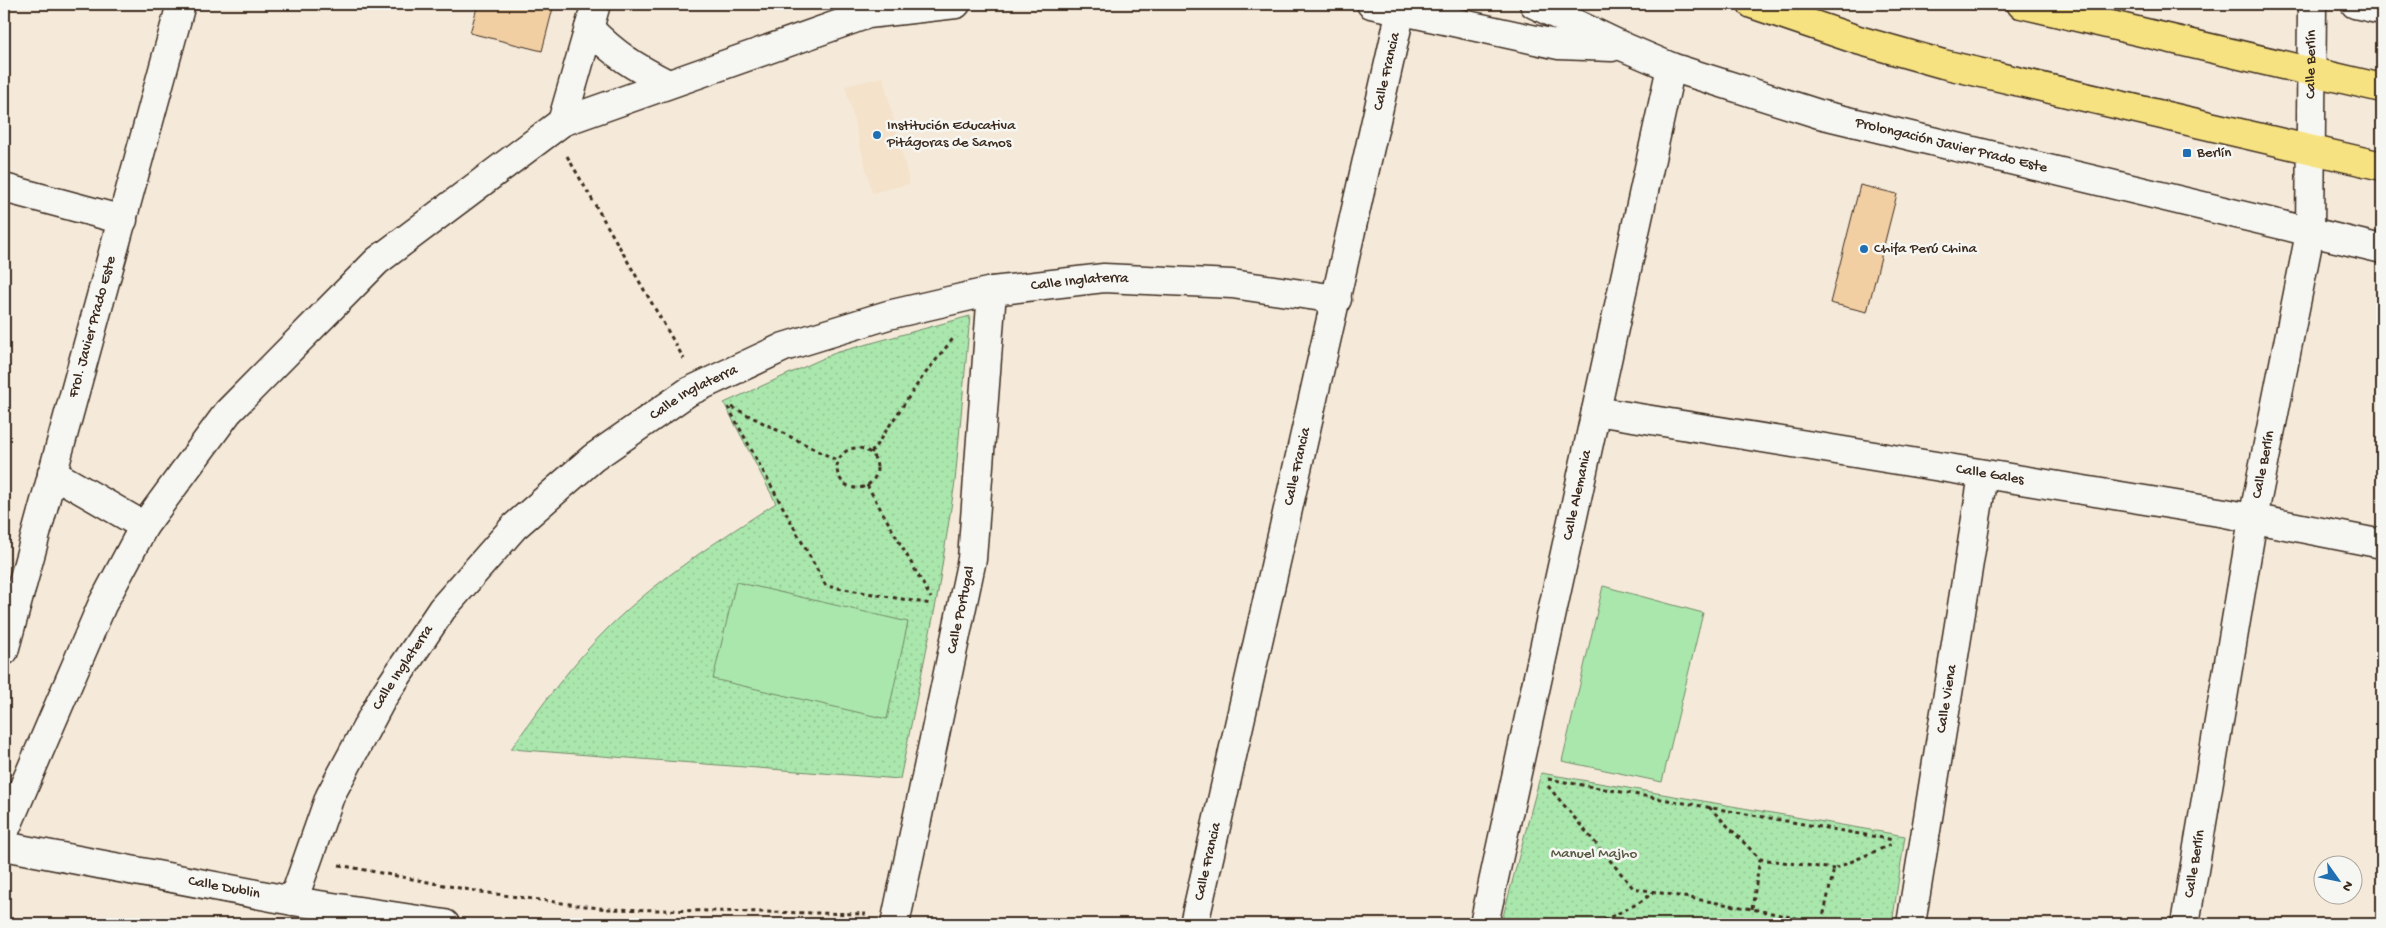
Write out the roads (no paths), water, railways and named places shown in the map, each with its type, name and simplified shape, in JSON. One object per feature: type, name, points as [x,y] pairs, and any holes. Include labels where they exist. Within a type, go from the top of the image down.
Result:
[{"type":"main road","points":[[1752,4],[1858,40],[1943,64],[2382,166]]},
{"type":"main road","points":[[2021,4],[2382,88]]},
{"type":"street","name":"Frol. Javier Prado Este","points":[[4,650],[181,4]]},
{"type":"street","points":[[4,832],[102,605],[144,526],[228,412],[377,261],[557,126],[869,9],[956,4]]},
{"type":"street","points":[[1371,4],[1559,45],[1624,47]]},
{"type":"street","name":"Prolongación Javier Prado Este","points":[[1534,4],[1671,67],[1819,114],[2382,249]]},
{"type":"street","name":"Calle Berlín","points":[[2185,924],[2253,519],[2310,233],[2312,4]]},
{"type":"street","points":[[2355,4],[2382,10]]},
{"type":"street","name":"Calle Francia","points":[[1194,924],[1401,10]]},
{"type":"street","points":[[593,16],[610,50],[632,66],[668,84]]},
{"type":"street","points":[[557,126],[593,16]]},
{"type":"street","name":"Calle Alemania","points":[[1484,924],[1671,67]]},
{"type":"street","points":[[4,188],[123,220]]},
{"type":"street","name":"Calle Inglaterra","points":[[293,901],[330,796],[383,697],[442,609],[514,527],[593,458],[688,392],[784,347],[888,315],[992,290],[1104,278],[1232,284],[1336,299]]},
{"type":"street","name":"Calle Portugal","points":[[896,919],[972,559],[992,290]]},
{"type":"street","name":"Calle Gales","points":[[1596,411],[2253,519],[2382,544]]},
{"type":"street","points":[[52,473],[144,526]]},
{"type":"street","name":"Calle Viena","points":[[1911,924],[1983,475]]},
{"type":"street","name":"Calle Dublin","points":[[4,846],[293,901],[446,924]]},
{"type":"place","name":"Institución Educativa Pitágoras de Samos","points":[[877,135]]},
{"type":"place","name":"Berlín","points":[[2187,153]]},
{"type":"place","name":"Chifa Perú China","points":[[1864,249]]},
{"type":"park label","name":"Manuel Majho","points":[[1594,854]]}]
